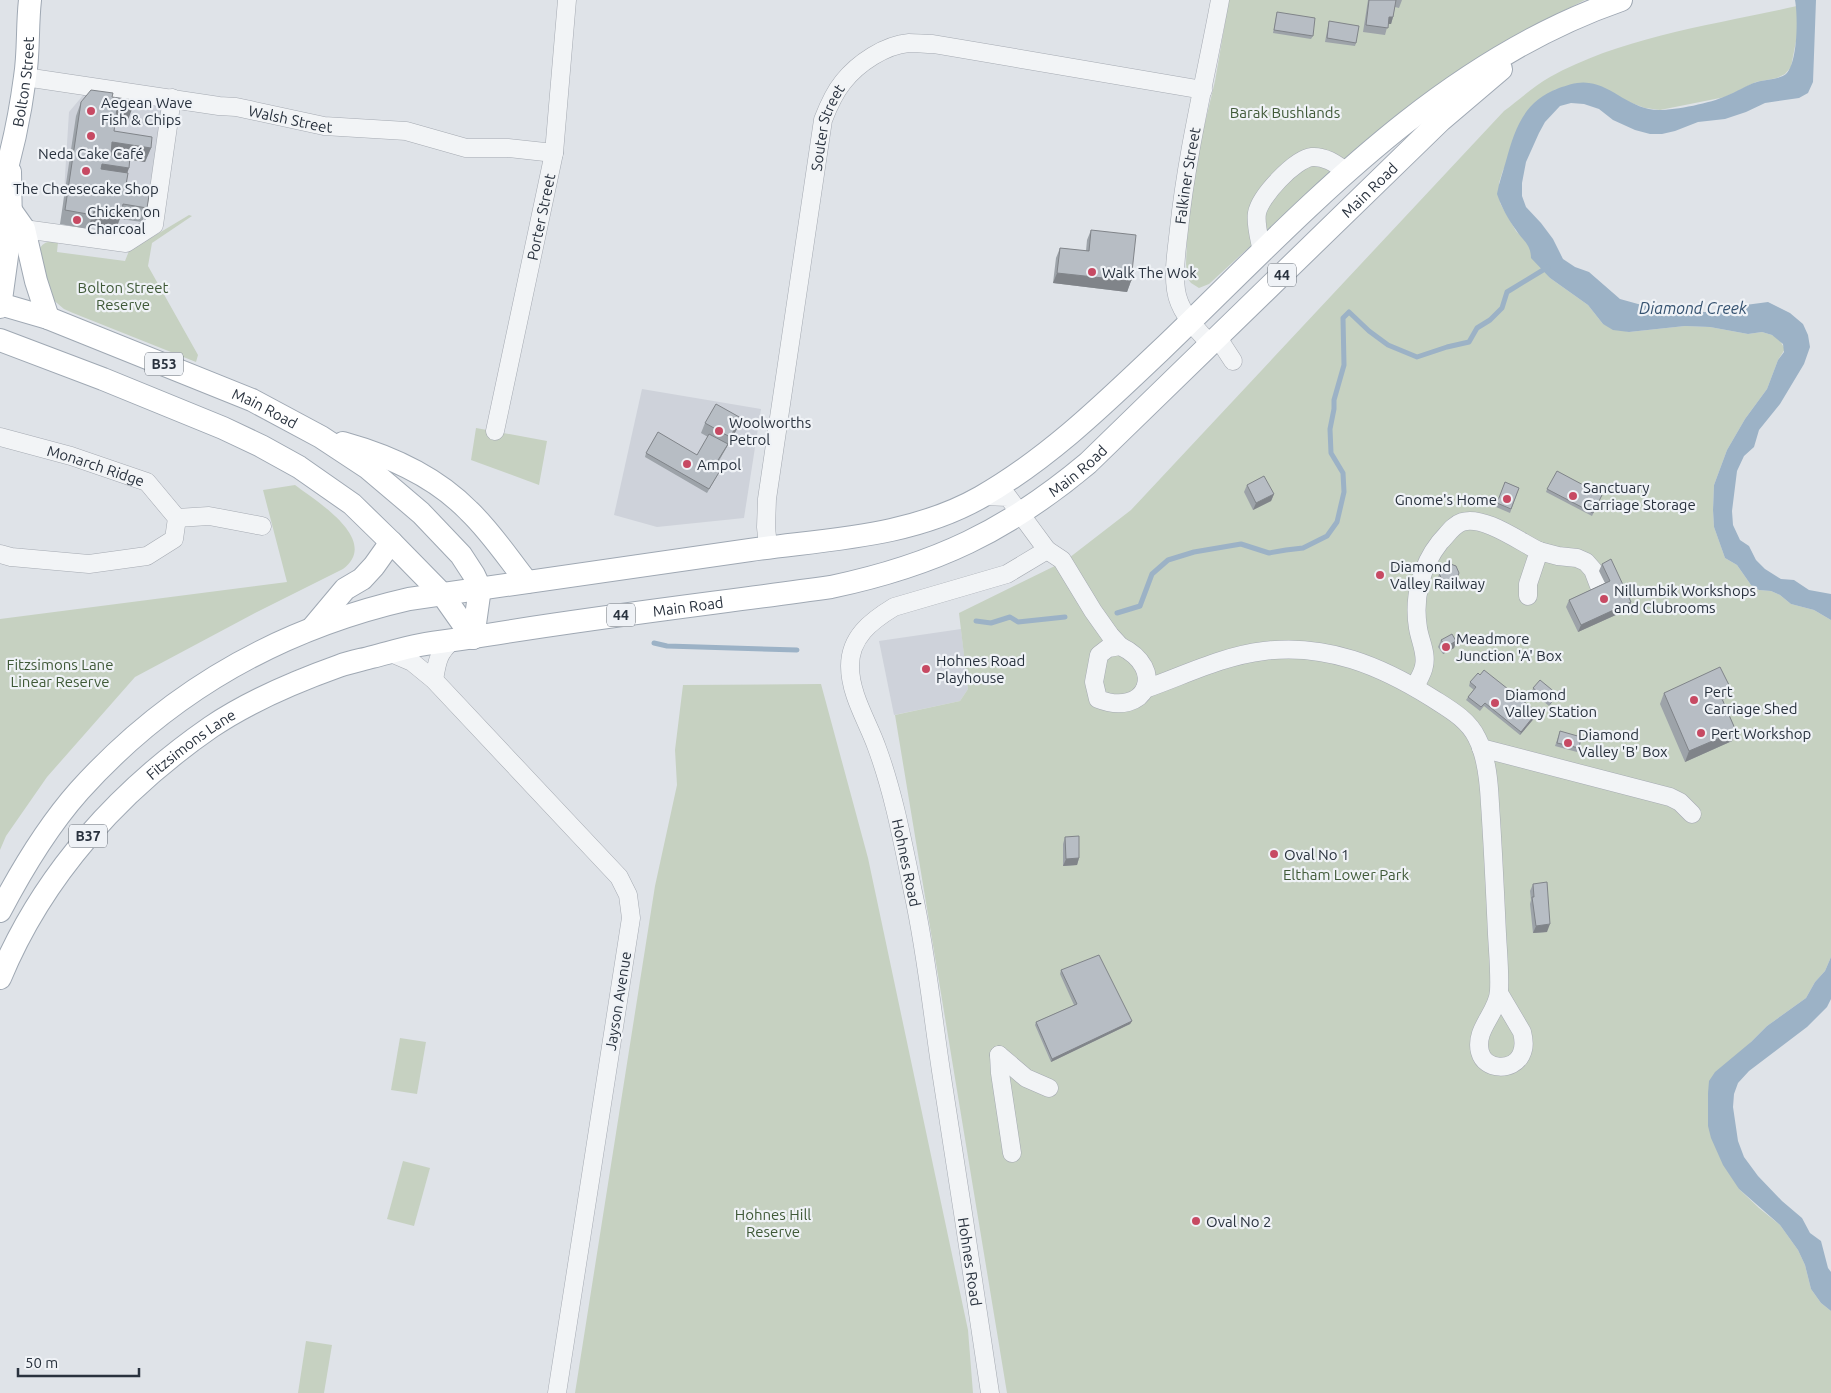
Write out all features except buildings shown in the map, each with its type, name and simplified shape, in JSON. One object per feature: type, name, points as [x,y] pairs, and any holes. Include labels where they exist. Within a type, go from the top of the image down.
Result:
[{"type":"main road","name":"Bolton Street","points":[[0,191],[10,161],[26,77],[30,0]]},
{"type":"main road","name":"Main Road","points":[[442,594],[768,547],[842,539],[884,531],[939,516],[983,496],[1042,457],[1082,425],[1191,322],[1294,219],[1423,108],[1471,74],[1541,34],[1621,0]]},
{"type":"main road","name":"Main Road","points":[[462,639],[529,628],[831,587],[903,569],[940,556],[976,540],[1021,514],[1055,491],[1088,463],[1441,120],[1541,34]]},
{"type":"main road","name":"Bolton Street","points":[[0,305],[18,220],[10,161]]},
{"type":"main road","points":[[1347,172],[1351,185],[1350,208]]},
{"type":"main road","points":[[18,220],[48,318]]},
{"type":"main road","name":"Main Road","points":[[0,305],[48,318],[252,400],[321,437],[368,468],[421,512],[461,555],[480,588]]},
{"type":"main road","name":"B53","points":[[0,340],[103,379],[223,428],[261,446],[298,467],[352,504],[442,594],[462,639]]},
{"type":"main road","points":[[321,437],[393,459],[424,475],[469,510],[527,582]]},
{"type":"main road","points":[[314,627],[344,589],[362,578],[374,566],[391,542]]},
{"type":"main road","points":[[462,639],[480,588]]},
{"type":"main road","name":"B37","points":[[0,911],[27,863],[79,791],[121,749],[155,720],[206,682],[237,662],[280,640],[314,627],[381,605],[442,594]]},
{"type":"main road","name":"Fitzsimons Lane","points":[[0,978],[32,912],[62,866],[93,830],[132,790],[160,765],[213,726],[272,694],[341,665],[420,645],[462,639]]},
{"type":"street","name":"Porter Street","points":[[495,431],[554,153],[567,0]]},
{"type":"street","name":"Falkiner Street","points":[[1220,0],[1181,209],[1176,290],[1179,302],[1191,322],[1214,341],[1233,361]]},
{"type":"street","name":"Souter Street","points":[[768,547],[766,527],[767,499],[823,120],[831,100],[843,82],[862,64],[884,50],[908,43],[933,44],[1203,90]]},
{"type":"street","name":"Walsh Street","points":[[26,77],[236,107],[324,126],[406,131],[466,148],[508,148],[554,153]]},
{"type":"street","points":[[18,220],[126,243],[154,225],[172,98]]},
{"type":"street","points":[[1262,252],[1257,224],[1260,204],[1294,166],[1312,157],[1337,164],[1347,172]]},
{"type":"street","name":"Monarch Ridge","points":[[0,437],[71,456],[147,482],[177,518]]},
{"type":"street","points":[[983,496],[1008,497],[1047,550],[1062,560],[1093,611],[1120,646],[1146,667],[1167,670],[1190,670]]},
{"type":"street","points":[[0,554],[89,564],[147,556],[174,539],[177,518],[209,516],[262,526]]},
{"type":"street","points":[[1415,687],[1424,667],[1424,654],[1416,608],[1421,579],[1431,554],[1451,530],[1462,522],[1470,520],[1484,523],[1539,552],[1577,558],[1586,562],[1593,570],[1601,591]]},
{"type":"street","name":"Hohnes Road","points":[[990,1393],[917,909],[898,822],[878,749],[853,689],[850,656],[855,642],[864,629],[894,607],[1008,574],[1047,550]]},
{"type":"street","points":[[1528,596],[1528,584],[1539,552]]},
{"type":"street","points":[[1093,611],[1100,627],[1099,655],[1094,682],[1098,698],[1112,704],[1132,702],[1145,689],[1148,679],[1146,667]]},
{"type":"street","points":[[434,680],[437,662],[442,650],[462,639]]},
{"type":"street","points":[[1099,655],[1108,648],[1120,646]]},
{"type":"street","points":[[1145,689],[1190,670],[1215,662],[1247,654],[1282,649],[1301,649],[1323,652],[1362,662],[1380,669],[1415,687],[1462,718],[1477,737],[1490,792],[1499,994]]},
{"type":"street","name":"Jayson Avenue","points":[[391,653],[412,662],[434,680],[619,877],[628,895],[631,918],[557,1393]]},
{"type":"street","points":[[1481,748],[1670,797],[1680,802],[1692,814]]},
{"type":"street","points":[[1012,1153],[999,1055],[1026,1078],[1049,1088]]},
{"type":"shaded area","points":[[85,93],[157,103],[164,115],[146,223],[128,234],[62,224],[69,112]]},
{"type":"shaded area","points":[[642,389],[761,409],[744,518],[657,527],[614,515]]},
{"type":"shaded area","name":"Hohnes Road Playhouse","points":[[961,629],[968,689],[960,701],[894,715],[879,641]]},
{"type":"green space","name":"Barak Bushlands","points":[[1229,0],[1585,0],[1539,23],[1511,40],[1328,175],[1209,284],[1199,288],[1188,279],[1186,264],[1188,214],[1199,148],[1215,81]]},
{"type":"green space","name":"Eltham Lower Park","points":[[1797,6],[1797,36],[1791,67],[1785,74],[1777,78],[1756,82],[1725,97],[1660,110],[1645,108],[1578,83],[1554,90],[1503,170],[1499,183],[1500,203],[1516,231],[1526,241],[1550,278],[1588,305],[1603,324],[1629,332],[1685,326],[1710,327],[1748,334],[1762,332],[1779,339],[1785,349],[1778,360],[1767,389],[1745,419],[1727,450],[1714,485],[1714,527],[1725,558],[1737,565],[1751,585],[1759,590],[1771,591],[1780,595],[1791,604],[1814,610],[1831,620],[1831,957],[1825,971],[1815,982],[1806,998],[1767,1026],[1708,1093],[1709,1108],[1739,1189],[1780,1225],[1798,1250],[1805,1265],[1811,1289],[1821,1303],[1831,1311],[1831,1393],[1007,1393],[895,715],[960,701],[968,689],[959,613],[1065,561],[1131,510],[1504,111],[1550,77],[1578,63],[1607,52],[1670,33]]},
{"type":"green space","name":"Bolton Street Reserve","points":[[189,215],[192,216],[152,243],[148,266],[198,355],[196,362],[73,313],[64,309],[51,298],[40,248],[46,243],[58,242],[57,252],[125,261],[129,251]]},
{"type":"green space","points":[[476,428],[547,441],[539,485],[471,460]]},
{"type":"green space","name":"Fitzsimons Lane Linear Reserve","points":[[295,485],[341,522],[350,534],[354,546],[353,558],[343,569],[255,613],[135,677],[47,777],[6,836],[0,850],[0,619],[287,582],[263,490]]},
{"type":"green space","name":"Hohnes Hill Reserve","points":[[821,684],[868,858],[968,1330],[973,1393],[575,1393],[655,886],[677,785],[675,750],[683,685]]},
{"type":"green space","points":[[400,1038],[426,1042],[417,1094],[391,1090]]},
{"type":"green space","points":[[403,1161],[430,1168],[414,1226],[387,1219]]},
{"type":"green space","points":[[306,1341],[332,1345],[324,1393],[298,1393]]},
{"type":"water","points":[[1795,0],[1816,0],[1813,82],[1808,93],[1799,98],[1765,103],[1725,119],[1698,122],[1662,134],[1650,134],[1635,130],[1613,120],[1599,109],[1584,104],[1571,103],[1560,106],[1545,122],[1526,162],[1522,183],[1522,196],[1526,207],[1553,239],[1563,259],[1575,267],[1589,272],[1620,299],[1638,304],[1688,312],[1714,312],[1738,306],[1768,302],[1790,313],[1803,324],[1808,335],[1810,347],[1804,364],[1780,404],[1759,430],[1754,447],[1744,456],[1737,471],[1732,511],[1733,525],[1740,540],[1749,546],[1756,560],[1765,569],[1781,579],[1794,580],[1809,590],[1831,594],[1831,620],[1814,610],[1791,604],[1780,595],[1771,591],[1759,590],[1751,585],[1737,565],[1725,558],[1714,527],[1714,485],[1727,450],[1745,419],[1767,389],[1778,360],[1784,352],[1783,344],[1772,335],[1762,332],[1748,334],[1710,327],[1685,326],[1629,332],[1613,330],[1603,324],[1588,305],[1550,278],[1531,258],[1528,246],[1518,234],[1497,194],[1517,127],[1529,108],[1537,100],[1559,88],[1577,83],[1589,83],[1606,88],[1640,106],[1649,109],[1666,110],[1712,101],[1753,83],[1786,74],[1793,60],[1795,50],[1797,16]]},
{"type":"water","points":[[1831,957],[1831,999],[1827,1007],[1807,1027],[1749,1071],[1738,1083],[1734,1094],[1733,1107],[1738,1141],[1744,1157],[1758,1176],[1782,1201],[1802,1218],[1810,1233],[1821,1241],[1828,1268],[1831,1272],[1831,1311],[1821,1303],[1811,1289],[1805,1265],[1798,1250],[1780,1225],[1739,1189],[1723,1165],[1711,1138],[1708,1126],[1708,1093],[1709,1081],[1715,1072],[1767,1026],[1806,998],[1815,982],[1825,971]]},
{"type":"waterway","points":[[1117,613],[1140,606],[1152,574],[1168,560],[1194,552],[1241,544],[1269,553],[1303,548],[1327,536],[1337,522],[1344,492],[1343,473],[1331,453],[1330,429],[1334,400],[1344,365],[1343,318],[1349,312],[1369,331],[1388,345],[1417,357],[1469,342],[1477,328],[1490,320],[1502,308],[1507,292],[1548,267]]},
{"type":"waterway","points":[[976,621],[991,623],[1010,617],[1018,622],[1065,617]]},
{"type":"waterway","points":[[654,643],[667,646],[797,650]]},
{"type":"place","name":"Aegean Wave Fish & Chips","points":[[91,111]]},
{"type":"place","name":"Neda Cake Café","points":[[91,136]]},
{"type":"place","name":"The Cheesecake Shop","points":[[86,171]]},
{"type":"place","name":"Chicken on Charcoal","points":[[77,220]]},
{"type":"place","name":"Walk The Wok","points":[[1092,272]]},
{"type":"place","name":"Woolworths Petrol","points":[[719,431]]},
{"type":"place","name":"Ampol","points":[[687,464]]},
{"type":"place","name":"Sanctuary Carriage Storage","points":[[1573,496]]},
{"type":"place","name":"Gnome's Home","points":[[1507,499]]},
{"type":"place","name":"Diamond Valley Railway","points":[[1380,575]]},
{"type":"place","name":"Nillumbik Workshops and Clubrooms","points":[[1604,599]]},
{"type":"place","name":"Meadmore Junction 'A' Box","points":[[1446,647]]},
{"type":"place","name":"Hohnes Road Playhouse","points":[[926,669]]},
{"type":"place","name":"Pert Carriage Shed","points":[[1694,700]]},
{"type":"place","name":"Diamond Valley Station","points":[[1495,703]]},
{"type":"place","name":"Pert Workshop","points":[[1701,733]]},
{"type":"place","name":"Diamond Valley 'B' Box","points":[[1568,743]]},
{"type":"place","name":"Oval No 1","points":[[1274,854]]},
{"type":"place","name":"Oval No 2","points":[[1196,1221]]},
{"type":"water label","name":"Diamond Creek","points":[[1693,308]]}]
